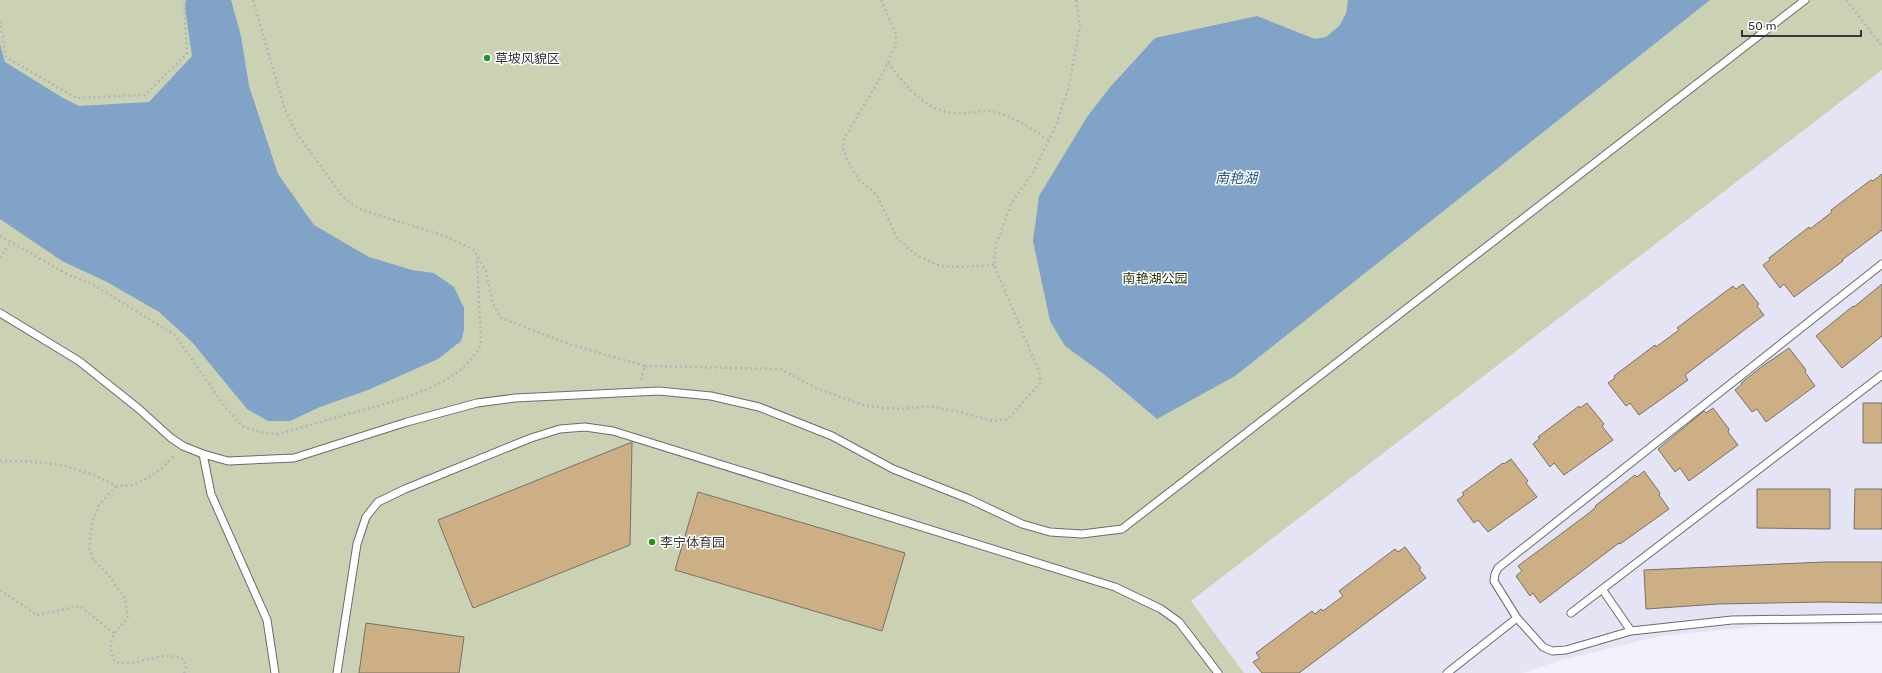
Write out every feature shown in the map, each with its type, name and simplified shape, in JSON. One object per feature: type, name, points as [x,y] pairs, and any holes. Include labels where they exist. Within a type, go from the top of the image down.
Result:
[{"type":"lane","points":[[0,313],[79,361],[139,409],[171,438],[183,446],[203,454],[228,461],[294,458],[407,422],[477,403],[515,398],[659,391],[711,396],[759,407],[832,436],[893,469],[969,499],[1022,524],[1050,532],[1082,534],[1122,529],[1805,0]]},
{"type":"lane","points":[[1882,264],[1498,568],[1494,581],[1517,618],[1543,647],[1552,650],[1578,648],[1631,631],[1732,620],[1882,618]]},
{"type":"lane","points":[[1571,613],[1882,376]]},
{"type":"lane","points":[[337,673],[357,544],[366,517],[378,502],[405,489],[531,438],[560,429],[585,427],[613,431],[1115,587],[1161,609],[1179,622],[1218,673]]},
{"type":"lane","points":[[203,454],[211,494],[266,620],[275,673]]},
{"type":"lane","points":[[1602,589],[1631,631]]},
{"type":"lane","points":[[1447,673],[1517,618]]},
{"type":"path","points":[[0,21],[6,57],[76,98],[145,95],[187,54],[184,0]]},
{"type":"path","points":[[253,0],[285,110],[296,132],[342,197],[359,209],[445,236],[474,250],[486,271],[493,304],[501,318],[569,344],[645,366],[781,369],[816,388],[866,406],[898,409],[929,406],[960,412],[993,421],[1008,419],[1040,382],[1040,374],[994,265],[996,245],[1012,204],[1034,171],[1049,140],[1057,123],[1069,86],[1076,55],[1080,25],[1076,0]]},
{"type":"path","points":[[881,0],[896,34],[896,44],[888,63],[846,137],[843,149],[848,162],[859,180],[877,195],[897,238],[915,254],[940,266],[960,268],[994,265]]},
{"type":"path","points":[[1846,0],[1882,46]]},
{"type":"path","points":[[888,63],[914,95],[936,109],[956,114],[989,111],[1010,117],[1049,140]]},
{"type":"path","points":[[0,236],[70,275],[92,284],[174,335],[223,404],[242,426],[260,432],[278,434],[409,397],[444,380],[466,363],[477,352],[481,344],[478,257]]},
{"type":"path","points":[[0,258],[11,241]]},
{"type":"path","points":[[637,392],[645,366]]},
{"type":"path","points":[[0,461],[24,461],[62,465],[94,476],[116,486],[133,485],[161,469],[183,446]]},
{"type":"path","points":[[116,486],[99,505],[92,521],[89,548],[93,559],[110,577],[125,599],[128,618],[110,640],[110,651],[115,662],[124,664],[165,656],[177,656],[184,660],[186,668],[184,673]]},
{"type":"path","points":[[0,590],[37,615],[80,606],[115,634]]},
{"type":"shaded area","points":[[1882,70],[1882,625],[1764,626],[1660,636],[1561,660],[1522,673],[1244,673],[1191,601]]},
{"type":"green space","name":"南艳湖公园","points":[[0,0],[1882,0],[1882,70],[1191,601],[1244,673],[0,673]]},
{"type":"water","points":[[186,0],[231,0],[241,36],[249,86],[278,174],[314,225],[369,257],[412,270],[434,273],[454,287],[464,308],[464,330],[461,341],[438,359],[368,390],[320,407],[290,421],[268,421],[247,409],[192,342],[159,312],[107,282],[62,261],[0,219],[0,44],[5,62],[63,98],[79,106],[149,102],[192,56],[185,8]]},
{"type":"water","name":"南艳湖","points":[[1348,0],[1710,0],[1235,376],[1157,419],[1105,375],[1065,346],[1050,321],[1033,241],[1039,196],[1087,117],[1111,86],[1155,38],[1257,16],[1315,39],[1326,37],[1339,26],[1346,14]]},
{"type":"building","points":[[1882,174],[1882,230],[1794,297],[1784,284],[1780,288],[1763,265],[1770,260],[1769,258],[1809,227],[1810,229],[1832,212],[1831,210],[1871,180],[1873,181]]},
{"type":"building","points":[[1743,284],[1759,304],[1757,306],[1764,315],[1685,375],[1688,380],[1639,415],[1630,403],[1626,406],[1608,383],[1615,378],[1614,376],[1655,345],[1656,347],[1679,330],[1677,328],[1733,286],[1736,289]]},
{"type":"building","points":[[1882,284],[1882,336],[1842,368],[1816,336]]},
{"type":"building","points":[[1789,348],[1806,370],[1805,372],[1815,386],[1766,422],[1757,409],[1752,412],[1735,390],[1742,384],[1741,383],[1764,365]]},
{"type":"building","points":[[1587,403],[1604,424],[1602,426],[1613,440],[1564,475],[1554,463],[1550,467],[1533,444],[1540,438],[1538,437],[1579,406],[1580,408]]},
{"type":"building","points":[[1863,403],[1882,403],[1882,443],[1863,443]]},
{"type":"building","points":[[1713,408],[1729,429],[1728,432],[1738,445],[1689,481],[1680,468],[1675,472],[1658,449],[1704,411],[1706,413]]},
{"type":"building","points":[[632,442],[630,545],[473,608],[438,520]]},
{"type":"building","points":[[1511,459],[1528,481],[1526,483],[1537,497],[1488,532],[1478,520],[1474,523],[1457,500],[1464,495],[1462,493],[1503,463],[1504,464]]},
{"type":"building","points":[[1644,471],[1660,493],[1659,495],[1669,509],[1620,544],[1619,543],[1540,603],[1533,593],[1530,596],[1516,576],[1522,571],[1518,566],[1589,513],[1596,507],[1595,506],[1635,475],[1637,477]]},
{"type":"building","points":[[1757,489],[1830,489],[1830,529],[1757,528]]},
{"type":"building","points":[[1855,489],[1882,489],[1882,529],[1854,529]]},
{"type":"building","points":[[698,492],[905,553],[882,631],[675,570]]},
{"type":"building","points":[[1405,547],[1421,568],[1419,569],[1426,578],[1299,673],[1262,673],[1253,662],[1260,658],[1256,653],[1312,611],[1315,614],[1321,609],[1323,611],[1343,596],[1339,591],[1395,549],[1398,552]]},
{"type":"building","points":[[1824,562],[1882,562],[1882,603],[1824,602],[1718,604],[1646,609],[1644,570]]},
{"type":"building","points":[[366,623],[464,637],[459,673],[359,673]]},
{"type":"place","name":"草坡风貌区","points":[[487,58]]},
{"type":"place","name":"李宁体育园","points":[[652,542]]}]
